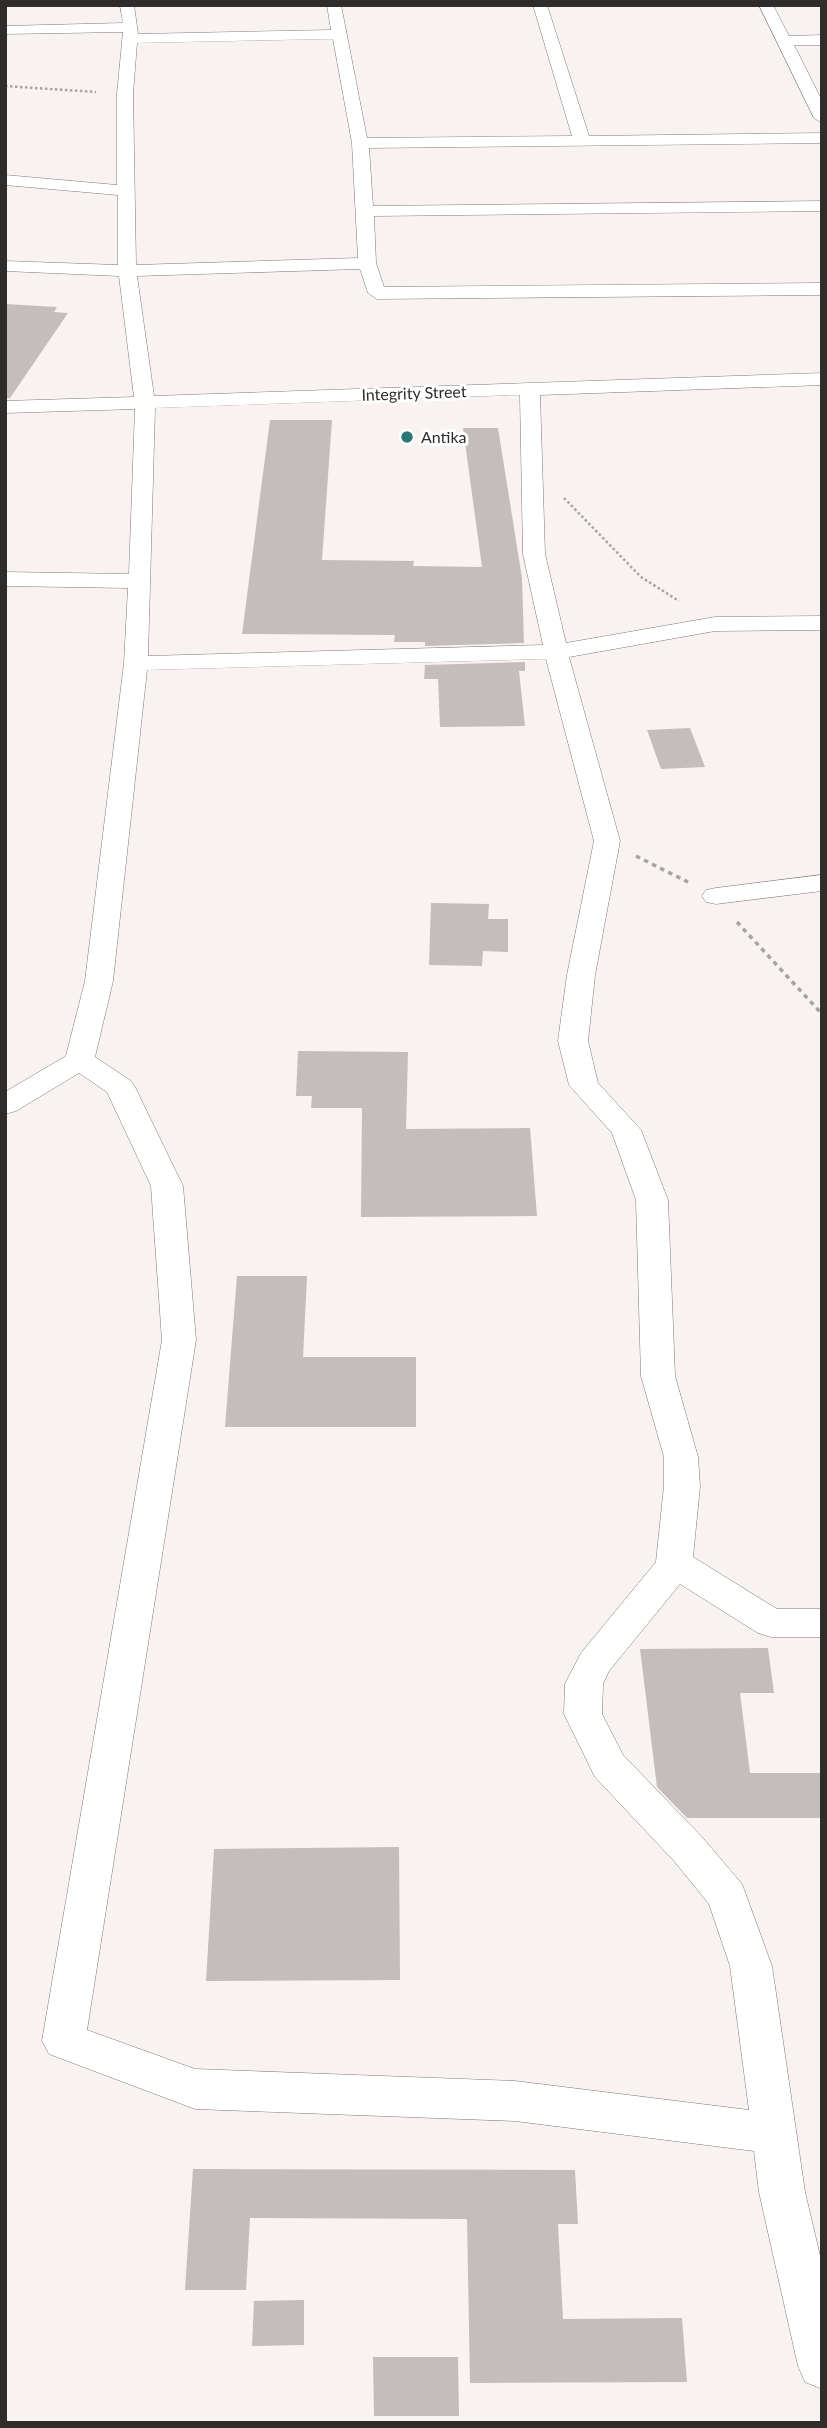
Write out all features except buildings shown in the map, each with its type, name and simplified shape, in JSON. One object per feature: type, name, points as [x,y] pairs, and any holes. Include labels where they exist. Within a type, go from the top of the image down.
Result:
[{"type":"street","points":[[5,1105],[80,1060],[99,981],[136,663],[145,403],[127,271],[125,94],[131,33],[127,5]]},
{"type":"street","points":[[334,5],[360,143],[367,263],[377,293],[822,289]]},
{"type":"street","points":[[540,5],[582,140]]},
{"type":"street","points":[[766,5],[818,102],[822,118]]},
{"type":"street","points":[[5,30],[340,34]]},
{"type":"street","points":[[786,41],[822,40]]},
{"type":"street","points":[[360,143],[822,138]]},
{"type":"street","points":[[5,180],[126,191]]},
{"type":"street","points":[[365,211],[822,206]]},
{"type":"street","points":[[5,266],[127,271],[367,263]]},
{"type":"street","name":"Integrity Street","points":[[5,407],[822,379]]},
{"type":"street","points":[[530,389],[529,462],[534,554],[556,652],[607,841],[581,975],[573,1041],[584,1085],[626,1130],[652,1200],[658,1376],[681,1457],[682,1486],[674,1563],[662,1583],[594,1664],[584,1684],[583,1714],[609,1766],[688,1849],[727,1896],[751,1966],[782,2192],[822,2365]]},
{"type":"street","points":[[5,579],[140,581]]},
{"type":"street","points":[[136,663],[556,652],[715,624],[822,623]]},
{"type":"street","points":[[716,896],[822,883]]},
{"type":"street","points":[[80,1060],[120,1087],[167,1186],[179,1340],[64,2041],[195,2089],[515,2101],[774,2133]]},
{"type":"street","points":[[674,1563],[771,1623],[822,1623]]},
{"type":"path","points":[[5,86],[125,94]]},
{"type":"path","points":[[529,462],[641,578],[715,624]]},
{"type":"place","name":"Antika","points":[[407,437]]}]
